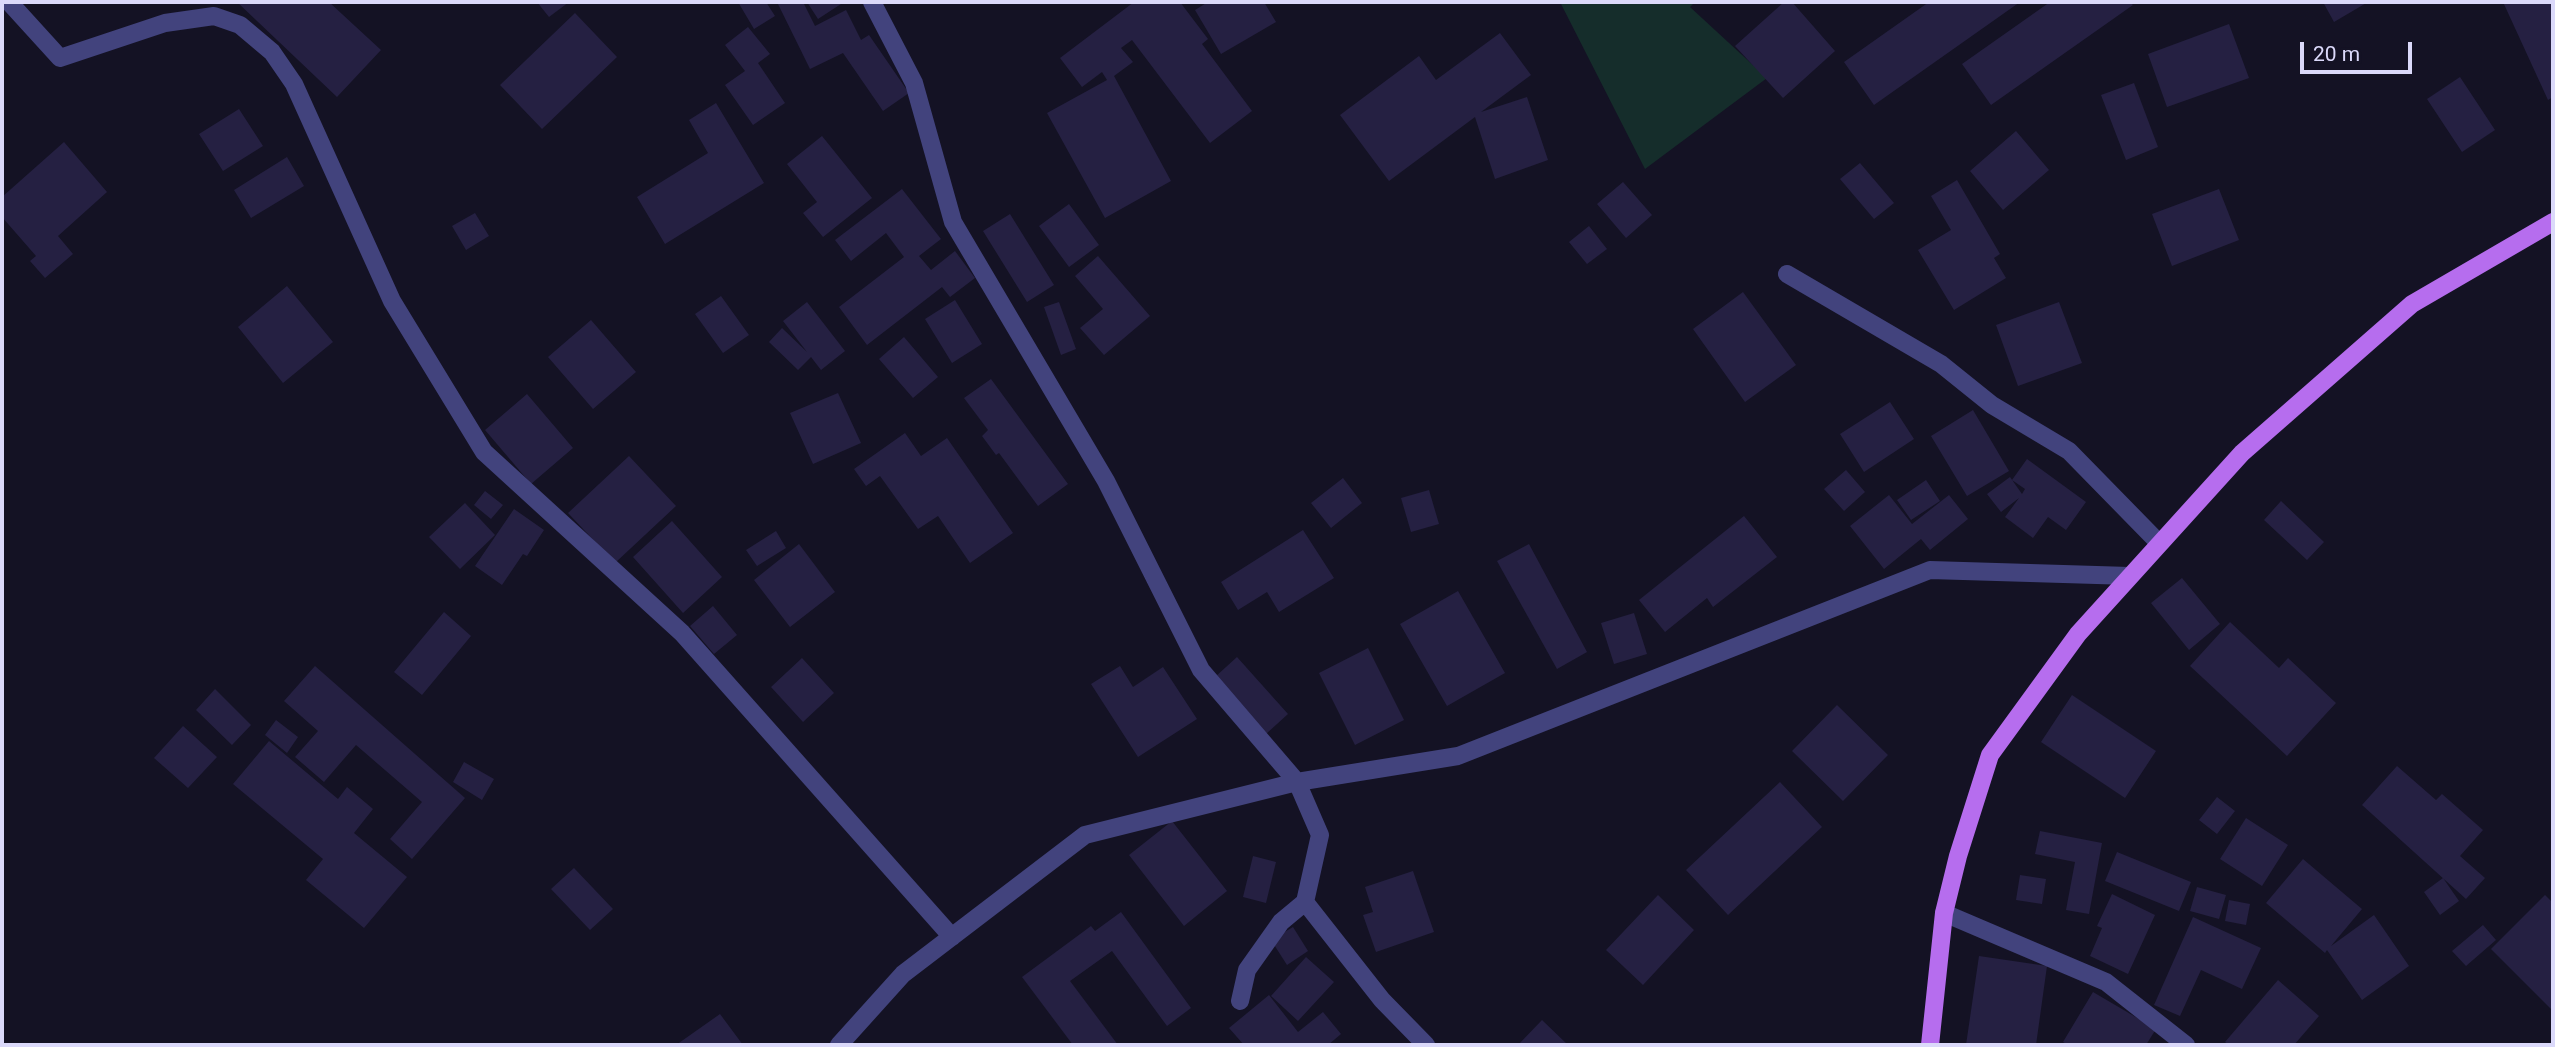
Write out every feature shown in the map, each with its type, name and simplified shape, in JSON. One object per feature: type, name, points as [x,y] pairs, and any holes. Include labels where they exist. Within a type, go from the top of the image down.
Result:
[{"type":"main road","points":[[1930,1045],[1944,913],[1958,856],[1990,755],[2078,634],[2242,453],[2412,304],[2553,222]]},
{"type":"street","points":[[9,2],[60,58],[165,23],[214,16],[240,25],[272,52],[294,85],[393,301],[484,452],[682,633],[952,937]]},
{"type":"street","points":[[872,2],[914,83],[953,222],[1106,481],[1201,670],[1297,782],[1320,835],[1305,902],[1280,922],[1247,970],[1240,1001]]},
{"type":"street","points":[[1787,274],[1941,364],[1992,405],[2069,451],[2160,543]]},
{"type":"street","points":[[839,1045],[903,974],[1085,835],[1297,782],[1458,756],[1930,570],[2130,576]]},
{"type":"street","points":[[1305,902],[1382,1000],[1426,1045]]},
{"type":"street","points":[[1944,913],[2106,982],[2186,1045]]},
{"type":"green space","points":[[1560,2],[1695,2],[1690,7],[1767,78],[1645,169]]},
{"type":"building","points":[[237,2],[329,2],[381,50],[337,97]]},
{"type":"building","points":[[537,2],[569,2],[549,17]]},
{"type":"building","points":[[738,2],[766,2],[775,16],[754,29]]},
{"type":"building","points":[[777,2],[803,2],[815,26],[846,10],[861,40],[869,35],[909,93],[883,111],[843,53],[810,69]]},
{"type":"building","points":[[807,2],[844,2],[818,19]]},
{"type":"building","points":[[1134,2],[1180,2],[1208,39],[1202,44],[1252,111],[1210,143],[1132,40],[1121,48],[1133,62],[1114,76],[1171,181],[1105,218],[1047,113],[1107,80],[1102,72],[1082,87],[1060,58]]},
{"type":"building","points":[[1208,2],[1264,2],[1276,22],[1221,54],[1195,10]]},
{"type":"building","points":[[1784,2],[1792,2],[1835,51],[1783,98],[1735,46]]},
{"type":"building","points":[[1929,2],[2020,2],[1874,105],[1844,62]]},
{"type":"building","points":[[2050,2],[2130,2],[2133,5],[1991,105],[1962,64]]},
{"type":"building","points":[[2323,2],[2368,2],[2334,22]]},
{"type":"building","points":[[2503,2],[2553,2],[2553,97],[2548,100]]},
{"type":"building","points":[[575,13],[617,57],[542,129],[500,85]]},
{"type":"building","points":[[2229,24],[2249,78],[2167,107],[2148,54]]},
{"type":"building","points":[[748,27],[770,54],[758,63],[785,103],[753,125],[725,85],[745,71],[725,45]]},
{"type":"building","points":[[1500,33],[1531,75],[1481,112],[1527,97],[1548,160],[1495,179],[1475,117],[1389,181],[1340,115],[1419,56],[1436,80]]},
{"type":"building","points":[[2460,77],[2495,130],[2462,152],[2427,99]]},
{"type":"building","points":[[2134,83],[2158,147],[2126,160],[2101,95]]},
{"type":"building","points":[[716,103],[764,183],[665,244],[637,197],[708,153],[689,120]]},
{"type":"building","points":[[239,109],[263,146],[223,171],[199,134]]},
{"type":"building","points":[[2016,131],[2049,170],[2003,210],[1970,171]]},
{"type":"building","points":[[822,136],[872,198],[823,237],[803,213],[817,202],[787,164]]},
{"type":"building","points":[[64,142],[107,192],[58,236],[73,254],[45,278],[30,261],[36,256],[2,217],[2,197]]},
{"type":"building","points":[[287,157],[304,186],[251,218],[234,190]]},
{"type":"building","points":[[1860,163],[1894,203],[1874,219],[1840,179]]},
{"type":"building","points":[[1957,180],[2000,254],[1994,258],[2006,278],[1954,310],[1918,250],[1951,230],[1931,196]]},
{"type":"building","points":[[1623,182],[1652,215],[1626,238],[1597,204]]},
{"type":"building","points":[[902,189],[941,239],[919,256],[931,270],[955,251],[975,278],[950,297],[942,287],[867,345],[839,307],[904,257],[886,233],[851,261],[835,240]]},
{"type":"building","points":[[2219,189],[2239,240],[2172,266],[2152,214]]},
{"type":"building","points":[[1069,204],[1099,245],[1069,267],[1039,226]]},
{"type":"building","points":[[475,213],[489,236],[466,250],[452,226]]},
{"type":"building","points":[[1010,214],[1054,285],[1027,302],[983,231]]},
{"type":"building","points":[[1589,226],[1607,249],[1587,264],[1569,242]]},
{"type":"building","points":[[1098,256],[1150,316],[1104,355],[1080,328],[1103,309],[1075,276]]},
{"type":"building","points":[[287,286],[333,342],[283,383],[238,327]]},
{"type":"building","points":[[1743,292],[1796,365],[1745,402],[1693,329]]},
{"type":"building","points":[[721,296],[749,335],[723,353],[695,314]]},
{"type":"building","points":[[955,300],[982,344],[952,363],[925,319]]},
{"type":"building","points":[[807,302],[845,351],[821,370],[811,357],[798,370],[769,342],[782,328],[807,352],[783,321]]},
{"type":"building","points":[[1059,302],[1076,349],[1061,355],[1044,307]]},
{"type":"building","points":[[2059,302],[2082,363],[2018,386],[1996,325]]},
{"type":"building","points":[[591,320],[636,372],[593,409],[548,357]]},
{"type":"building","points":[[904,337],[938,377],[913,398],[879,359]]},
{"type":"building","points":[[991,379],[1068,484],[1038,506],[999,453],[996,455],[982,436],[988,430],[964,398]]},
{"type":"building","points":[[838,393],[861,443],[813,464],[790,413]]},
{"type":"building","points":[[527,394],[573,448],[531,484],[485,430]]},
{"type":"building","points":[[1890,402],[1914,439],[1864,472],[1840,434]]},
{"type":"building","points":[[1973,410],[2009,471],[1967,496],[1931,436]]},
{"type":"building","points":[[905,433],[921,456],[947,438],[1013,533],[970,563],[938,516],[918,529],[880,476],[866,486],[854,469]]},
{"type":"building","points":[[629,456],[676,506],[615,563],[568,513]]},
{"type":"building","points":[[2027,459],[2086,502],[2066,530],[2048,517],[2033,538],[2005,517],[2019,498],[2001,512],[1987,494],[2010,477],[2012,480]],"holes":[[[2012,480],[2025,489],[2022,494]]]},
{"type":"building","points":[[1846,470],[1865,492],[1844,511],[1824,489]]},
{"type":"building","points":[[1343,478],[1362,503],[1331,528],[1311,503]]},
{"type":"building","points":[[1926,480],[1940,501],[1911,520],[1897,500]]},
{"type":"building","points":[[1429,490],[1439,524],[1411,532],[1401,498]]},
{"type":"building","points":[[485,491],[503,505],[491,519],[474,505]]},
{"type":"building","points":[[1889,495],[1912,524],[1949,495],[1968,519],[1930,550],[1921,539],[1884,569],[1850,526]]},
{"type":"building","points":[[2281,501],[2324,542],[2307,560],[2264,520]]},
{"type":"building","points":[[465,503],[495,535],[460,569],[429,537]]},
{"type":"building","points":[[514,509],[544,530],[527,556],[523,554],[502,585],[475,566]]},
{"type":"building","points":[[1744,516],[1777,557],[1713,607],[1707,598],[1665,632],[1639,600]]},
{"type":"building","points":[[672,521],[722,577],[683,613],[633,557]]},
{"type":"building","points":[[1303,530],[1334,578],[1279,612],[1267,592],[1238,610],[1221,582]]},
{"type":"building","points":[[776,531],[786,548],[757,566],[746,550]]},
{"type":"building","points":[[799,544],[835,592],[790,627],[754,580]]},
{"type":"building","points":[[1529,544],[1587,652],[1557,669],[1497,561]]},
{"type":"building","points":[[2182,578],[2220,624],[2189,650],[2151,603]]},
{"type":"building","points":[[1458,591],[1505,673],[1447,706],[1400,624]]},
{"type":"building","points":[[713,606],[737,635],[714,654],[690,626]]},
{"type":"building","points":[[444,612],[471,636],[422,695],[394,672]]},
{"type":"building","points":[[1634,613],[1647,654],[1614,664],[1601,623]]},
{"type":"building","points":[[2230,622],[2279,668],[2288,658],[2336,703],[2287,756],[2190,666]]},
{"type":"building","points":[[1368,648],[1404,720],[1355,745],[1319,673]]},
{"type":"building","points":[[1237,657],[1288,714],[1266,734],[1215,677]]},
{"type":"building","points":[[802,658],[834,693],[803,722],[771,687]]},
{"type":"building","points":[[315,666],[465,798],[412,859],[390,839],[422,802],[356,745],[324,782],[295,757],[318,731],[284,701]]},
{"type":"building","points":[[1120,666],[1133,687],[1163,667],[1197,719],[1138,757],[1091,684]]},
{"type":"building","points":[[215,689],[251,725],[232,745],[196,710]]},
{"type":"building","points":[[2072,695],[2156,751],[2125,798],[2041,742]]},
{"type":"building","points":[[1837,705],[1888,755],[1843,801],[1792,751]]},
{"type":"building","points":[[276,720],[298,737],[287,753],[265,735]]},
{"type":"building","points":[[183,726],[217,757],[188,788],[154,758]]},
{"type":"building","points":[[269,741],[338,799],[347,787],[373,809],[354,833],[407,877],[364,928],[306,880],[323,859],[233,784]]},
{"type":"building","points":[[464,762],[494,779],[482,800],[453,782]]},
{"type":"building","points":[[2397,766],[2436,800],[2442,794],[2483,830],[2460,856],[2485,878],[2466,899],[2362,805]]},
{"type":"building","points":[[1780,782],[1822,827],[1728,915],[1686,870]]},
{"type":"building","points":[[2217,797],[2235,811],[2217,834],[2199,820]]},
{"type":"building","points":[[2246,818],[2288,845],[2262,886],[2220,859]]},
{"type":"building","points":[[1172,821],[1227,891],[1184,926],[1129,855]]},
{"type":"building","points":[[2040,831],[2102,843],[2089,914],[2066,910],[2075,862],[2035,854]]},
{"type":"building","points":[[2117,852],[2191,882],[2179,911],[2105,881]]},
{"type":"building","points":[[1253,856],[1276,862],[1266,903],[1243,897]]},
{"type":"building","points":[[2303,859],[2362,909],[2331,946],[2374,915],[2409,966],[2362,1000],[2327,950],[2325,953],[2266,903]]},
{"type":"building","points":[[574,868],[613,909],[590,930],[551,889]]},
{"type":"building","points":[[1413,871],[1434,932],[1376,952],[1363,915],[1373,912],[1365,887]]},
{"type":"building","points":[[2020,875],[2046,879],[2042,904],[2016,900]]},
{"type":"building","points":[[2443,878],[2459,901],[2440,915],[2424,892]]},
{"type":"building","points":[[2197,887],[2226,895],[2219,919],[2190,911]]},
{"type":"building","points":[[2112,894],[2155,915],[2128,974],[2090,956],[2102,928],[2097,926]]},
{"type":"building","points":[[1658,895],[1694,930],[1643,985],[1606,950]]},
{"type":"building","points":[[2545,895],[2553,903],[2553,1011],[2491,949]]},
{"type":"building","points":[[2229,900],[2250,904],[2246,925],[2225,921]]},
{"type":"building","points":[[1121,912],[1191,1008],[1167,1026],[1112,951],[1070,981],[1118,1045],[1073,1045],[1022,977],[1091,926],[1095,931]]},
{"type":"building","points":[[2193,917],[2261,948],[2242,989],[2201,970],[2180,1016],[2154,1005]]},
{"type":"building","points":[[2483,925],[2496,940],[2466,966],[2452,951]]},
{"type":"building","points":[[1293,927],[1308,951],[1287,965],[1271,940]]},
{"type":"building","points":[[1979,956],[2047,966],[2036,1045],[1966,1045]]},
{"type":"building","points":[[1306,957],[1334,982],[1298,1021],[1271,996]]},
{"type":"building","points":[[2278,980],[2319,1016],[2294,1045],[2229,1045],[2225,1042]]},
{"type":"building","points":[[2093,992],[2156,1029],[2146,1045],[2068,1045],[2063,1042]]},
{"type":"building","points":[[1269,995],[1298,1032],[1323,1012],[1341,1034],[1328,1045],[1244,1045],[1229,1028]]},
{"type":"building","points":[[720,1014],[743,1045],[676,1045]]},
{"type":"building","points":[[1542,1020],[1568,1045],[1518,1045]]}]
